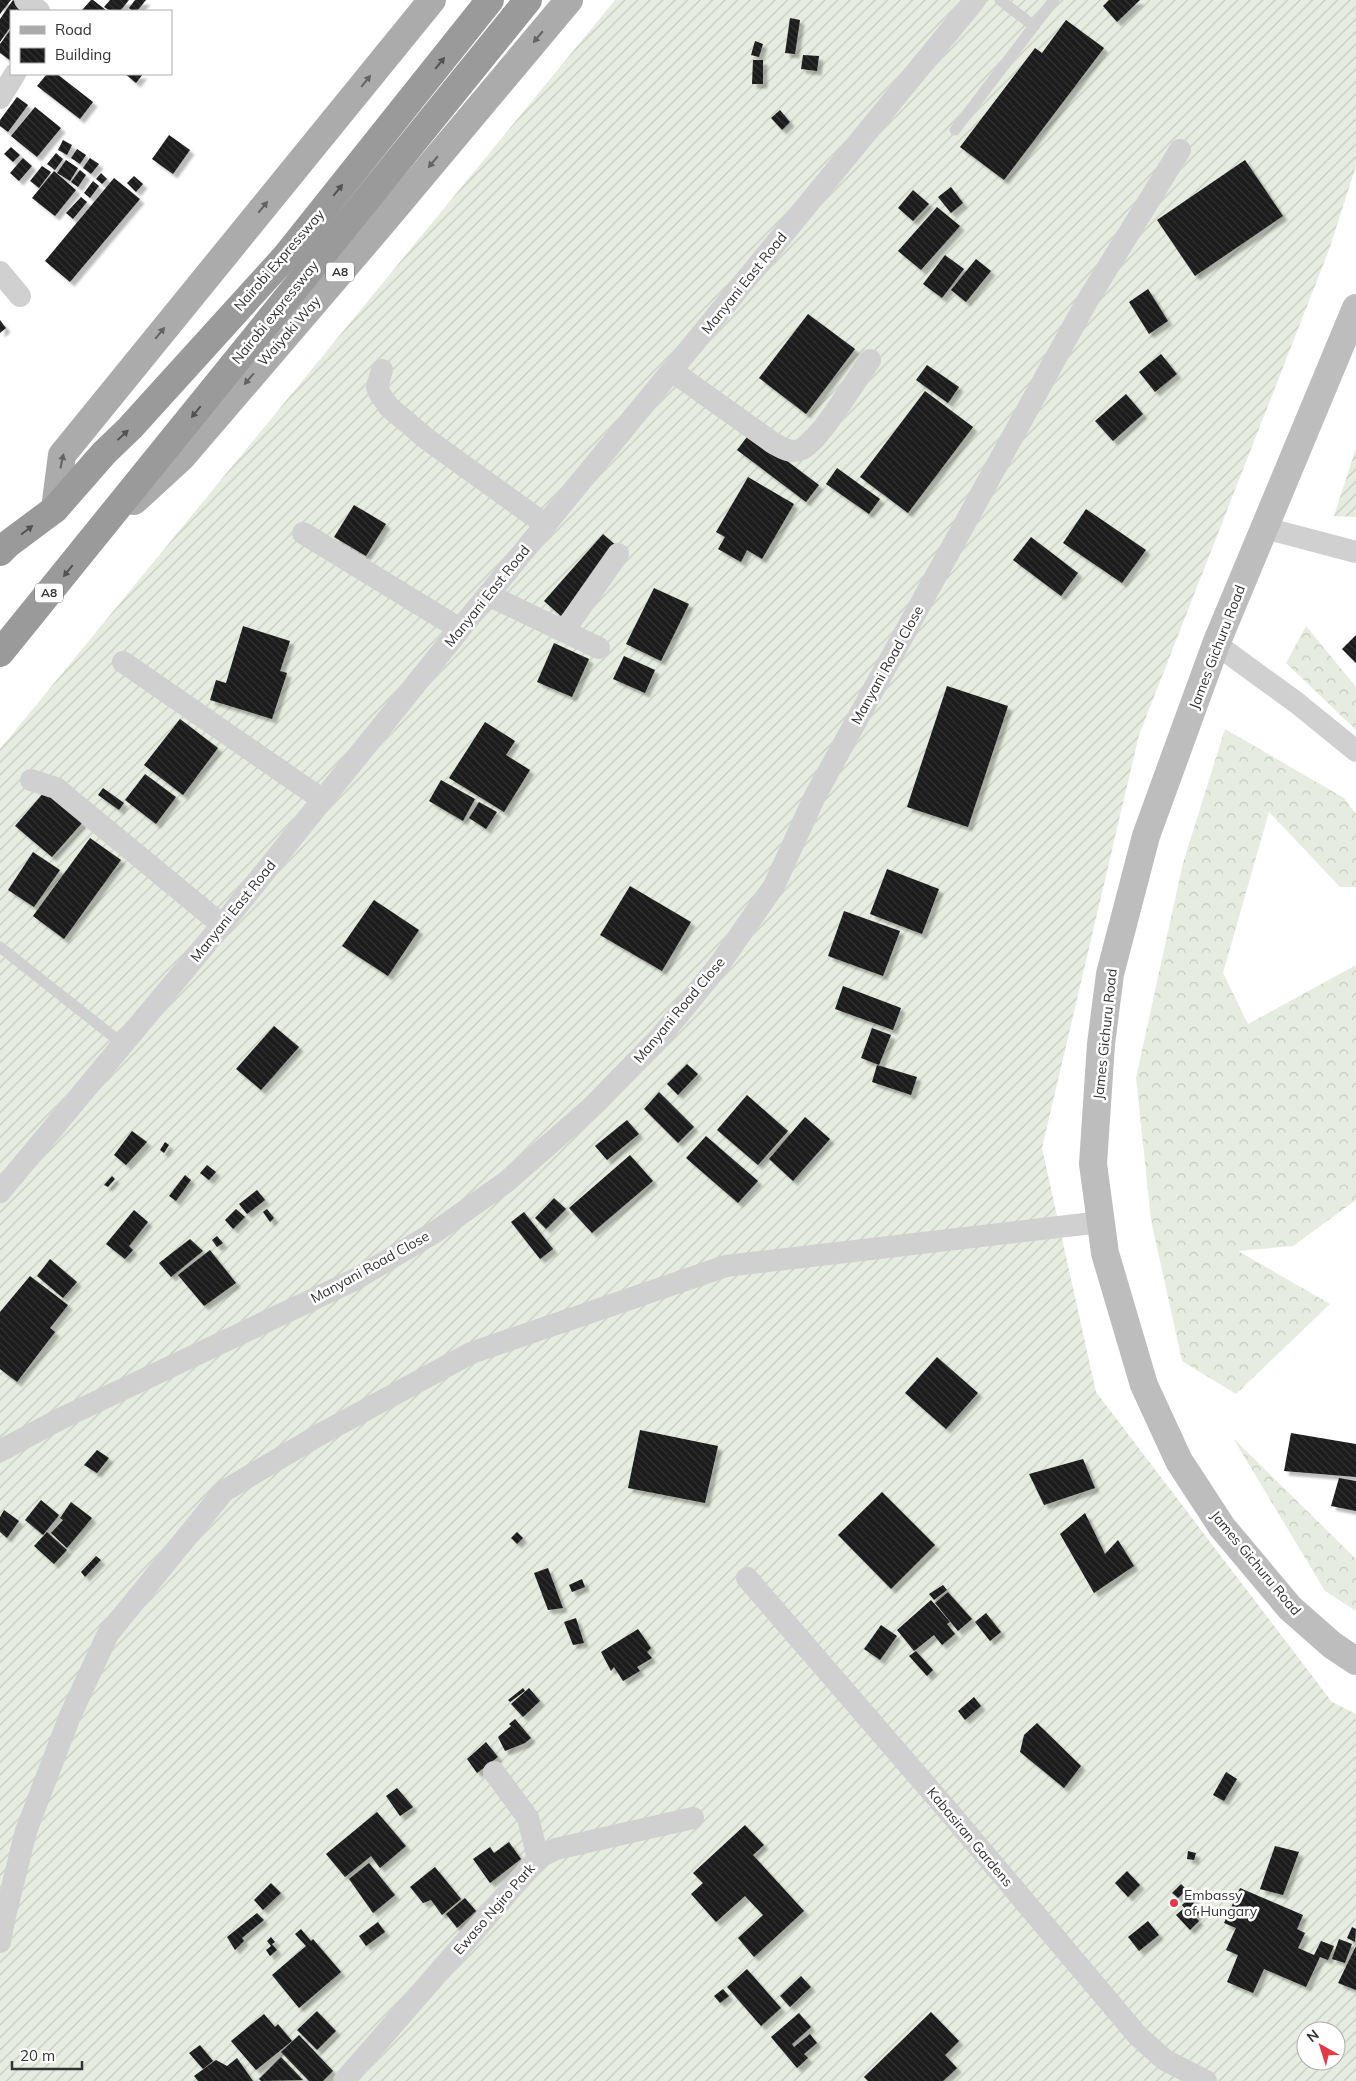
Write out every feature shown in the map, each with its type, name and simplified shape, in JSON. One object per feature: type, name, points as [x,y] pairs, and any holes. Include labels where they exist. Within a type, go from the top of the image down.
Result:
[{"type":"highway","name":"Nairobi Expressway","points":[[55,509],[104,453],[130,428],[286,256],[490,0]]},
{"type":"highway","name":"Nairobi expressway","points":[[99,533],[324,251],[528,0]]},
{"type":"highway","points":[[0,552],[55,509]]},
{"type":"highway","name":"Waiyaki Way","points":[[0,653],[99,533]]},
{"type":"main road","points":[[55,509],[62,455],[432,0]]},
{"type":"main road","name":"Waiyaki Way","points":[[99,533],[182,457],[390,214],[569,0]]},
{"type":"main road","name":"James Gichuru Road","points":[[1356,308],[1216,644],[1146,836],[1110,974],[1101,1044],[1093,1164],[1105,1253],[1144,1385],[1179,1461],[1222,1527],[1290,1608],[1332,1645],[1356,1661]]},
{"type":"street","points":[[25,0],[38,10]]},
{"type":"street","name":"Manyani East Road","points":[[0,1192],[124,1045],[460,629],[976,0]]},
{"type":"street","points":[[0,98],[14,75]]},
{"type":"street","name":"Manyani Road Close","points":[[0,1451],[60,1419],[354,1280],[434,1232],[506,1182],[593,1106],[660,1036],[719,965],[774,886],[815,796],[1086,303],[1180,150]]},
{"type":"street","points":[[0,272],[20,296]]},
{"type":"street","points":[[672,370],[773,443],[789,451],[802,449],[816,438],[870,360]]},
{"type":"street","points":[[382,370],[377,388],[390,407],[428,440],[546,525]]},
{"type":"street","points":[[1265,528],[1356,552]]},
{"type":"street","points":[[303,533],[460,629]]},
{"type":"street","points":[[564,631],[618,554]]},
{"type":"street","points":[[488,595],[599,648]]},
{"type":"street","points":[[1216,644],[1297,703],[1356,751]]},
{"type":"street","points":[[122,662],[323,800]]},
{"type":"street","points":[[31,780],[56,788],[222,925]]},
{"type":"street","points":[[0,1942],[26,1831],[70,1716],[108,1634],[224,1491],[320,1435],[472,1353],[726,1266],[1101,1222]]},
{"type":"street","name":"Kabasiran Gardens","points":[[747,1578],[932,1791],[1138,2036],[1165,2060],[1206,2081]]},
{"type":"street","points":[[494,1772],[528,1818],[538,1858]]},
{"type":"street","name":"Ewaso Ngiro Park","points":[[344,2081],[538,1858],[556,1849],[693,1818]]},
{"type":"lane","points":[[1000,0],[1034,26]]},
{"type":"lane","points":[[955,130],[1054,0]]},
{"type":"lane","points":[[0,947],[124,1045]]},
{"type":"green space","points":[[615,0],[1356,0],[1356,166],[1329,250],[1139,735],[1042,1148],[1096,1392],[1332,1702],[1356,1714],[1356,2081],[0,2081],[0,749]]},
{"type":"green space","points":[[1356,448],[1356,517],[1334,516]]},
{"type":"green space","points":[[1306,626],[1356,687],[1356,730],[1286,663]]},
{"type":"green space","points":[[1225,729],[1344,798],[1356,814],[1356,887],[1340,887],[1269,812],[1223,973],[1248,1024],[1356,965],[1356,1200],[1293,1246],[1238,1251],[1330,1304],[1236,1394],[1182,1361],[1151,1220],[1136,1078],[1183,863]]},
{"type":"green space","points":[[1233,1438],[1356,1559],[1356,1611],[1325,1591]]},
{"type":"building","points":[[0,0],[11,0],[0,14]]},
{"type":"building","points":[[13,0],[24,8],[23,10],[10,10],[10,27],[0,42],[0,19]]},
{"type":"building","points":[[93,0],[106,10],[82,10]]},
{"type":"building","points":[[110,0],[129,0],[121,10],[108,10],[104,7]]},
{"type":"building","points":[[135,0],[146,0],[138,10],[131,10],[129,8]]},
{"type":"building","points":[[1109,0],[1140,0],[1117,22],[1103,6]]},
{"type":"building","points":[[790,18],[800,20],[795,54],[785,53]]},
{"type":"building","points":[[1066,20],[1104,48],[1004,180],[960,147],[1035,48],[1042,53]]},
{"type":"building","points":[[10,30],[10,60],[0,53],[0,44]]},
{"type":"building","points":[[755,41],[763,44],[759,57],[751,55]]},
{"type":"building","points":[[803,55],[819,56],[817,71],[801,69]]},
{"type":"building","points":[[753,60],[763,60],[763,84],[752,84]]},
{"type":"building","points":[[46,75],[58,75],[93,102],[80,119],[37,86]]},
{"type":"building","points":[[126,75],[142,75],[136,83]]},
{"type":"building","points":[[17,97],[28,105],[8,132],[0,126],[0,120]]},
{"type":"building","points":[[35,107],[61,128],[37,157],[11,136]]},
{"type":"building","points":[[780,110],[790,122],[782,130],[771,118]]},
{"type":"building","points":[[169,135],[190,150],[173,174],[152,159]]},
{"type":"building","points":[[63,140],[72,145],[67,155],[58,150]]},
{"type":"building","points":[[11,147],[20,155],[13,162],[4,154]]},
{"type":"building","points":[[77,149],[86,155],[80,164],[71,158]]},
{"type":"building","points":[[56,153],[63,159],[55,170],[47,164]]},
{"type":"building","points":[[23,158],[32,166],[19,181],[10,173]]},
{"type":"building","points":[[90,158],[99,164],[91,174],[83,168]]},
{"type":"building","points":[[66,160],[78,168],[70,181],[57,173]]},
{"type":"building","points":[[1245,160],[1283,216],[1195,276],[1157,220]]},
{"type":"building","points":[[42,166],[51,172],[39,188],[30,181]]},
{"type":"building","points":[[80,170],[86,175],[78,187],[71,182]]},
{"type":"building","points":[[54,171],[76,190],[55,216],[32,198]]},
{"type":"building","points":[[101,173],[107,179],[102,184],[96,179]]},
{"type":"building","points":[[134,176],[143,184],[136,192],[127,183]]},
{"type":"building","points":[[114,178],[140,199],[70,282],[45,261]]},
{"type":"building","points":[[93,181],[99,186],[90,198],[84,193]]},
{"type":"building","points":[[951,187],[963,203],[951,213],[938,197]]},
{"type":"building","points":[[913,190],[929,204],[913,221],[898,208]]},
{"type":"building","points":[[81,197],[87,202],[73,219],[66,213]]},
{"type":"building","points":[[937,207],[960,226],[921,270],[898,251]]},
{"type":"building","points":[[945,255],[964,269],[942,298],[923,284]]},
{"type":"building","points":[[976,259],[991,271],[966,302],[951,290]]},
{"type":"building","points":[[1148,289],[1168,321],[1149,334],[1129,302]]},
{"type":"building","points":[[808,314],[855,349],[806,414],[759,378]]},
{"type":"building","points":[[0,320],[6,328],[0,333]]},
{"type":"building","points":[[1161,354],[1177,374],[1155,392],[1139,372]]},
{"type":"building","points":[[927,365],[959,387],[948,403],[916,380]]},
{"type":"building","points":[[925,391],[973,427],[908,513],[860,477]]},
{"type":"building","points":[[1126,394],[1143,414],[1113,441],[1095,421]]},
{"type":"building","points":[[750,433],[819,485],[806,502],[737,450]]},
{"type":"building","points":[[837,468],[880,499],[869,514],[826,484]]},
{"type":"building","points":[[748,477],[794,504],[762,559],[747,550],[741,562],[718,549],[725,537],[716,532]]},
{"type":"building","points":[[354,505],[386,524],[366,556],[334,537]]},
{"type":"building","points":[[1086,509],[1146,550],[1122,583],[1063,543]]},
{"type":"building","points":[[603,534],[619,548],[561,616],[544,601]]},
{"type":"building","points":[[1031,537],[1078,573],[1061,596],[1013,560]]},
{"type":"building","points":[[654,588],[689,604],[661,661],[626,644]]},
{"type":"building","points":[[243,626],[290,641],[280,671],[287,673],[272,719],[210,700],[216,680],[226,683]]},
{"type":"building","points":[[1356,635],[1356,663],[1342,649]]},
{"type":"building","points":[[554,643],[589,659],[572,697],[537,682]]},
{"type":"building","points":[[624,656],[655,670],[645,693],[613,679]]},
{"type":"building","points":[[947,686],[1008,706],[968,827],[907,807]]},
{"type":"building","points":[[180,719],[218,748],[183,795],[144,765]]},
{"type":"building","points":[[485,722],[515,741],[506,755],[530,770],[504,812],[449,778]]},
{"type":"building","points":[[145,774],[176,797],[156,824],[125,800]]},
{"type":"building","points":[[441,780],[475,799],[463,821],[429,801]]},
{"type":"building","points":[[103,788],[124,803],[119,810],[98,795]]},
{"type":"building","points":[[45,791],[82,823],[52,857],[15,826]]},
{"type":"building","points":[[479,802],[497,812],[486,829],[469,818]]},
{"type":"building","points":[[90,838],[121,860],[64,939],[33,916]]},
{"type":"building","points":[[33,852],[60,870],[34,907],[8,890]]},
{"type":"building","points":[[887,869],[939,889],[922,934],[870,914]]},
{"type":"building","points":[[630,886],[691,922],[662,971],[600,935]]},
{"type":"building","points":[[374,900],[419,930],[388,976],[342,946]]},
{"type":"building","points":[[844,911],[900,931],[883,976],[828,956]]},
{"type":"building","points":[[843,986],[901,1008],[893,1030],[835,1009]]},
{"type":"building","points":[[274,1026],[299,1047],[261,1090],[236,1069]]},
{"type":"building","points":[[872,1028],[891,1035],[879,1065],[861,1058]]},
{"type":"building","points":[[687,1064],[698,1074],[678,1095],[667,1084]]},
{"type":"building","points":[[877,1065],[917,1077],[911,1095],[872,1082]]},
{"type":"building","points":[[659,1092],[694,1127],[678,1143],[644,1109]]},
{"type":"building","points":[[747,1095],[788,1131],[758,1165],[717,1130]]},
{"type":"building","points":[[805,1117],[830,1139],[793,1181],[769,1159]]},
{"type":"building","points":[[627,1120],[639,1134],[607,1160],[595,1146]]},
{"type":"building","points":[[132,1131],[147,1142],[126,1165],[114,1155]]},
{"type":"building","points":[[706,1136],[758,1181],[738,1203],[686,1158]]},
{"type":"building","points":[[165,1142],[169,1145],[164,1153],[160,1150]]},
{"type":"building","points":[[630,1155],[653,1181],[592,1233],[569,1208]]},
{"type":"building","points":[[207,1165],[216,1172],[209,1180],[200,1173]]},
{"type":"building","points":[[185,1175],[191,1180],[176,1201],[169,1196]]},
{"type":"building","points":[[112,1176],[115,1179],[108,1187],[104,1185]]},
{"type":"building","points":[[257,1190],[265,1200],[247,1214],[239,1204]]},
{"type":"building","points":[[554,1198],[566,1209],[546,1229],[535,1218]]},
{"type":"building","points":[[236,1209],[245,1217],[233,1229],[225,1220]]},
{"type":"building","points":[[267,1209],[274,1218],[270,1222],[263,1212]]},
{"type":"building","points":[[134,1210],[148,1222],[129,1246],[133,1250],[125,1259],[106,1244]]},
{"type":"building","points":[[524,1212],[553,1249],[540,1259],[511,1222]]},
{"type":"building","points":[[217,1236],[223,1243],[217,1247],[212,1240]]},
{"type":"building","points":[[190,1239],[203,1251],[171,1277],[159,1263]]},
{"type":"building","points":[[210,1250],[236,1283],[204,1306],[178,1275]]},
{"type":"building","points":[[50,1259],[77,1282],[63,1298],[37,1276]]},
{"type":"building","points":[[30,1276],[68,1305],[50,1328],[55,1332],[17,1382],[0,1369],[0,1312]]},
{"type":"building","points":[[937,1357],[978,1393],[946,1429],[905,1393]]},
{"type":"building","points":[[640,1430],[718,1446],[705,1503],[628,1488]]},
{"type":"building","points":[[1291,1433],[1356,1444],[1356,1477],[1284,1471]]},
{"type":"building","points":[[97,1450],[109,1458],[97,1473],[84,1465]]},
{"type":"building","points":[[1083,1459],[1095,1488],[1044,1505],[1029,1474]]},
{"type":"building","points":[[1339,1478],[1356,1481],[1356,1511],[1331,1506]]},
{"type":"building","points":[[882,1492],[935,1545],[891,1589],[838,1535]]},
{"type":"building","points":[[41,1500],[59,1515],[43,1535],[25,1520]]},
{"type":"building","points":[[71,1502],[92,1518],[67,1548],[51,1533],[63,1520],[60,1518]]},
{"type":"building","points":[[4,1510],[19,1521],[7,1538],[0,1532],[0,1517]]},
{"type":"building","points":[[1085,1513],[1105,1554],[1118,1540],[1134,1566],[1094,1593],[1060,1534]]},
{"type":"building","points":[[47,1532],[67,1550],[54,1564],[34,1546]]},
{"type":"building","points":[[517,1532],[523,1538],[517,1544],[511,1538]]},
{"type":"building","points":[[96,1556],[101,1560],[85,1577],[81,1572]]},
{"type":"building","points":[[548,1568],[563,1608],[548,1610],[534,1573]]},
{"type":"building","points":[[582,1579],[585,1587],[572,1592],[569,1585]]},
{"type":"building","points":[[943,1585],[947,1590],[934,1600],[929,1594]]},
{"type":"building","points":[[948,1592],[972,1619],[958,1631],[935,1603]]},
{"type":"building","points":[[931,1600],[950,1622],[947,1624],[955,1634],[942,1645],[934,1635],[914,1651],[897,1630]]},
{"type":"building","points":[[986,1613],[1001,1632],[990,1641],[975,1622]]},
{"type":"building","points":[[576,1618],[584,1643],[573,1645],[564,1622]]},
{"type":"building","points":[[881,1625],[897,1636],[880,1660],[864,1649]]},
{"type":"building","points":[[638,1629],[651,1648],[647,1652],[652,1658],[637,1667],[640,1671],[623,1681],[614,1667],[611,1671],[601,1652]]},
{"type":"building","points":[[916,1651],[933,1670],[927,1676],[909,1656]]},
{"type":"building","points":[[523,1688],[525,1691],[510,1702],[508,1700]]},
{"type":"building","points":[[529,1688],[540,1701],[523,1717],[511,1704]]},
{"type":"building","points":[[974,1697],[981,1706],[965,1720],[958,1711]]},
{"type":"building","points":[[515,1719],[531,1738],[525,1743],[505,1751],[498,1737],[511,1726],[509,1724]]},
{"type":"building","points":[[1037,1723],[1081,1766],[1064,1788],[1020,1752],[1024,1735]]},
{"type":"building","points":[[486,1742],[498,1757],[477,1773],[467,1759]]},
{"type":"building","points":[[1226,1772],[1237,1779],[1224,1801],[1213,1795]]},
{"type":"building","points":[[397,1788],[413,1807],[400,1816],[386,1796]]},
{"type":"building","points":[[377,1812],[406,1846],[380,1868],[371,1856],[345,1877],[326,1854]]},
{"type":"building","points":[[745,1825],[764,1845],[753,1855],[804,1911],[754,1957],[738,1938],[763,1915],[745,1896],[716,1922],[691,1894],[703,1883],[693,1873]]},
{"type":"building","points":[[509,1842],[521,1859],[490,1883],[473,1859],[490,1847],[494,1853]]},
{"type":"building","points":[[1275,1846],[1299,1852],[1283,1895],[1260,1889]]},
{"type":"building","points":[[1188,1851],[1196,1853],[1194,1860],[1187,1859]]},
{"type":"building","points":[[369,1863],[395,1895],[373,1913],[349,1879]]},
{"type":"building","points":[[435,1867],[461,1899],[442,1915],[431,1900],[423,1903],[410,1887]]},
{"type":"building","points":[[1127,1871],[1140,1885],[1128,1897],[1115,1883]]},
{"type":"building","points":[[271,1883],[281,1893],[263,1910],[254,1900]]},
{"type":"building","points":[[1181,1884],[1187,1890],[1178,1898],[1172,1893]]},
{"type":"building","points":[[1240,1888],[1303,1915],[1297,1929],[1305,1933],[1298,1948],[1314,1955],[1321,1941],[1334,1946],[1328,1960],[1320,1957],[1306,1987],[1264,1969],[1253,1993],[1227,1982],[1238,1955],[1226,1950],[1236,1928],[1224,1923]]},
{"type":"building","points":[[1192,1896],[1196,1901],[1193,1904],[1200,1912],[1195,1917],[1199,1921],[1190,1930],[1176,1915],[1183,1909],[1186,1910],[1182,1905]]},
{"type":"building","points":[[465,1898],[476,1911],[457,1928],[446,1914]]},
{"type":"building","points":[[257,1913],[264,1920],[242,1938],[244,1941],[235,1950],[227,1937]]},
{"type":"building","points":[[1148,1921],[1159,1935],[1139,1951],[1128,1937]]},
{"type":"building","points":[[378,1922],[385,1932],[366,1946],[359,1936]]},
{"type":"building","points":[[1352,1927],[1356,1929],[1355,1942],[1347,1938]]},
{"type":"building","points":[[301,1929],[311,1941],[313,1939],[341,1972],[299,2008],[272,1975],[306,1946],[295,1934]]},
{"type":"building","points":[[271,1937],[275,1942],[272,1944],[277,1950],[270,1956],[266,1950],[271,1946],[267,1941]]},
{"type":"building","points":[[1339,1939],[1352,1944],[1345,1963],[1332,1959]]},
{"type":"building","points":[[1356,1946],[1356,1990],[1338,1983]]},
{"type":"building","points":[[747,1969],[781,2008],[761,2026],[727,1987]]},
{"type":"building","points":[[801,1976],[811,1987],[790,2007],[780,1996]]},
{"type":"building","points":[[723,1989],[729,1996],[720,2003],[714,1996]]},
{"type":"building","points":[[317,2011],[336,2031],[317,2050],[297,2030]]},
{"type":"building","points":[[931,2012],[959,2041],[945,2055],[957,2068],[943,2081],[868,2081],[864,2077]]},
{"type":"building","points":[[799,2013],[811,2027],[792,2044],[794,2047],[810,2034],[817,2043],[804,2054],[808,2058],[797,2068],[771,2037]]},
{"type":"building","points":[[264,2014],[275,2027],[278,2024],[292,2041],[256,2070],[231,2041]]},
{"type":"building","points":[[299,2035],[333,2071],[323,2081],[309,2081],[281,2052]]},
{"type":"building","points":[[200,2045],[213,2061],[203,2069],[189,2053]]},
{"type":"building","points":[[281,2057],[303,2080],[261,2081],[259,2079]]},
{"type":"building","points":[[237,2058],[253,2081],[198,2081],[194,2076],[216,2060],[227,2066]]},
{"type":"place","name":"Embassy of Hungary","points":[[1174,1903]]}]
